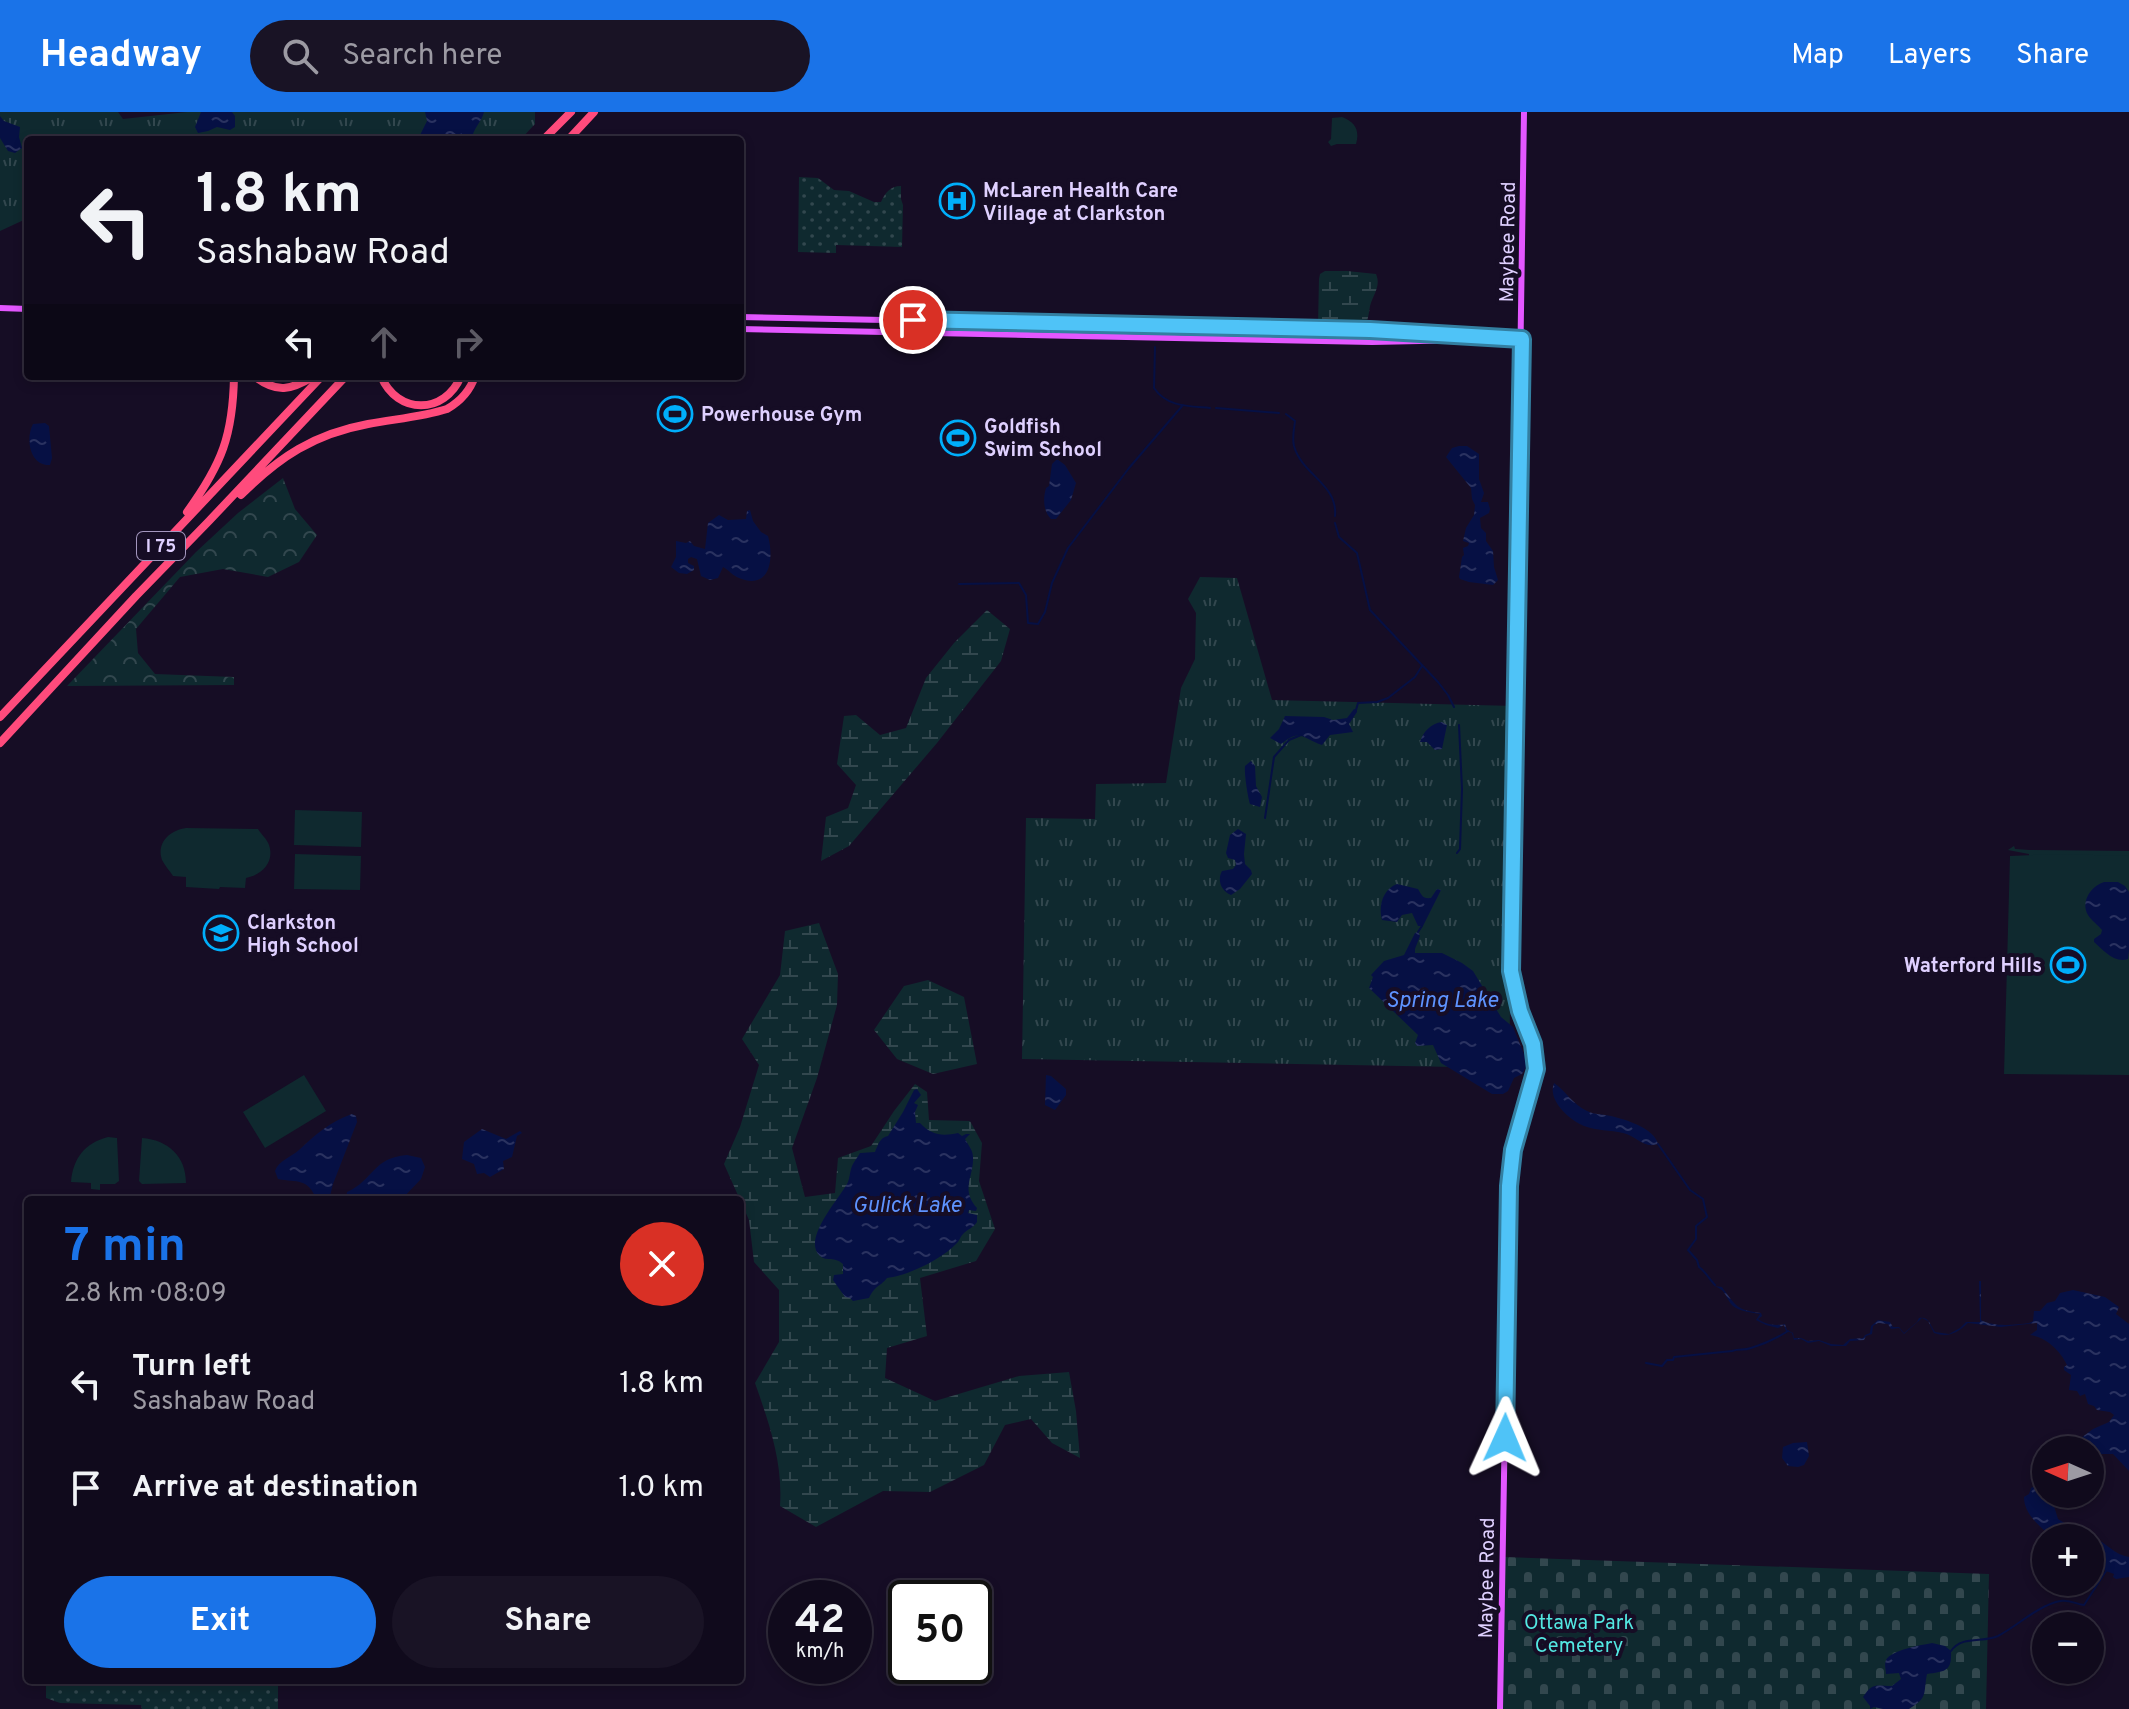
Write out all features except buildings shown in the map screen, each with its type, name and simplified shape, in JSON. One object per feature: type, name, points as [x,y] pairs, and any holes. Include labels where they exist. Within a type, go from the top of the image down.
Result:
[{"type":"highway","points":[[547,136],[571,112]]},
{"type":"highway","points":[[572,136],[594,112]]},
{"type":"highway","points":[[154,553],[212,476],[228,433],[234,380]]},
{"type":"highway","points":[[260,380],[285,389],[308,380]]},
{"type":"highway","name":"I 75","points":[[0,717],[318,380]]},
{"type":"highway","name":"I 75","points":[[0,743],[342,380]]},
{"type":"highway","points":[[383,380],[398,399],[422,405],[446,397],[459,380]]},
{"type":"highway","points":[[209,521],[293,451],[342,430],[447,409],[467,393],[473,380]]},
{"type":"main road","name":"Maybee Road","points":[[1500,1709],[1509,1186],[1513,1150],[1536,1069],[1533,1044],[1520,1011],[1511,971],[1524,112]]},
{"type":"main road","points":[[0,308],[24,309]]},
{"type":"main road","points":[[744,317],[1405,331],[1488,339]]},
{"type":"main road","points":[[786,330],[793,326],[793,318]]},
{"type":"main road","points":[[829,331],[828,323],[836,319]]},
{"type":"main road","points":[[982,335],[989,330],[987,322]]},
{"type":"main road","points":[[1019,335],[1019,327],[1030,323]]},
{"type":"main road","points":[[1076,337],[1085,333],[1083,324]]},
{"type":"main road","points":[[1159,338],[1157,330],[1170,326]]},
{"type":"main road","points":[[1248,340],[1257,335],[1251,328]]},
{"type":"main road","points":[[744,329],[1304,341],[1522,339]]},
{"type":"main road","points":[[1304,341],[1303,334],[1309,329]]},
{"type":"main road","points":[[1400,342],[1408,337],[1405,331]]},
{"type":"green space","points":[[0,112],[118,112],[123,119],[187,112],[535,112],[535,124],[524,136],[24,136],[24,220],[0,231]]},
{"type":"green space","points":[[1342,117],[1355,127],[1356,144],[1331,146],[1328,142],[1331,139],[1332,118]]},
{"type":"green space","points":[[799,177],[818,178],[834,190],[849,191],[874,202],[881,202],[888,191],[901,186],[902,247],[836,245],[836,253],[798,252]]},
{"type":"green space","points":[[1325,271],[1376,274],[1377,286],[1366,325],[1318,325],[1319,279]]},
{"type":"green space","points":[[283,478],[295,509],[317,535],[299,562],[268,577],[223,569],[180,577],[136,629],[138,653],[155,674],[234,677],[234,685],[67,686],[196,552],[238,513]]},
{"type":"green space","points":[[1200,577],[1237,578],[1272,700],[1515,706],[1509,1068],[1022,1059],[1026,818],[1095,819],[1096,784],[1166,783],[1181,688],[1195,659],[1196,613],[1188,599]]},
{"type":"green space","points":[[987,610],[1010,629],[1001,661],[937,743],[849,846],[821,861],[826,817],[848,808],[856,785],[837,764],[844,716],[856,715],[880,735],[906,728],[926,678],[954,643]]},
{"type":"green space","points":[[295,810],[362,812],[361,847],[294,845]]},
{"type":"green space","points":[[186,828],[258,829],[269,845],[268,863],[257,874],[246,878],[245,888],[186,887],[186,877],[173,876],[163,862],[161,848],[166,838]]},
{"type":"green space","points":[[2014,846],[2015,849],[2029,850],[2129,851],[2129,859],[2029,857],[2029,854],[2008,850]]},
{"type":"green space","points":[[295,854],[361,856],[360,890],[294,889]]},
{"type":"green space","name":"Waterford Hills","points":[[2010,856],[2129,856],[2129,1075],[2004,1074]]},
{"type":"green space","points":[[819,923],[838,974],[837,1005],[817,1078],[792,1148],[805,1197],[835,1193],[838,1158],[871,1146],[915,1084],[927,1092],[929,1120],[970,1121],[982,1143],[979,1181],[995,1229],[976,1261],[920,1278],[927,1336],[887,1348],[885,1378],[935,1401],[1019,1376],[1069,1372],[1080,1458],[1052,1443],[1031,1419],[1005,1425],[984,1465],[930,1492],[883,1491],[816,1527],[780,1506],[777,1458],[755,1383],[779,1342],[779,1290],[754,1262],[744,1196],[738,1196],[724,1164],[740,1127],[759,1065],[742,1039],[780,975],[785,931]]},
{"type":"green space","points":[[928,980],[964,997],[977,1064],[933,1074],[897,1059],[874,1030],[904,986]]},
{"type":"green space","points":[[304,1075],[326,1111],[265,1148],[243,1112]]},
{"type":"green space","points":[[108,1137],[117,1138],[119,1181],[100,1184],[100,1190],[91,1189],[91,1183],[71,1182],[74,1166],[82,1153],[93,1143]]},
{"type":"green space","points":[[142,1138],[160,1142],[174,1151],[183,1165],[186,1183],[142,1184],[139,1181]]},
{"type":"green space","name":"Ottawa Park Cemetery","points":[[1505,1557],[1989,1574],[1986,1709],[1502,1709]]},
{"type":"green space","points":[[46,1684],[278,1684],[278,1709],[142,1709],[141,1705],[60,1703],[46,1698]]},
{"type":"water","points":[[201,112],[232,112],[235,127],[230,130],[217,127],[198,133],[195,127]]},
{"type":"water","points":[[425,112],[484,112],[473,136],[420,136],[427,121]]},
{"type":"water","points":[[0,116],[4,121],[20,127],[22,148],[15,153],[8,151],[0,138]]},
{"type":"water","points":[[45,423],[49,426],[50,465],[43,464],[34,456],[29,437],[33,424]]},
{"type":"water","points":[[1467,446],[1479,454],[1479,479],[1484,493],[1481,502],[1488,502],[1490,509],[1480,518],[1481,528],[1493,551],[1498,580],[1493,585],[1469,582],[1459,577],[1463,548],[1469,543],[1463,541],[1475,505],[1471,488],[1446,457],[1452,448]]},
{"type":"water","points":[[1057,459],[1065,465],[1076,483],[1071,500],[1056,519],[1051,519],[1045,508],[1044,496],[1049,486],[1052,464]]},
{"type":"water","points":[[750,510],[753,521],[768,536],[770,544],[770,562],[764,576],[750,581],[737,577],[723,567],[718,578],[710,580],[701,576],[697,559],[691,557],[688,563],[694,566],[694,570],[687,574],[671,567],[676,557],[676,541],[690,541],[694,546],[705,549],[708,523],[719,515],[728,520],[746,519]]},
{"type":"water","points":[[1354,709],[1357,712],[1349,724],[1353,732],[1330,735],[1322,745],[1297,735],[1281,744],[1270,738],[1285,716],[1333,720],[1347,718]]},
{"type":"water","points":[[1442,722],[1447,725],[1442,749],[1435,750],[1427,742],[1420,742],[1428,729]]},
{"type":"water","points":[[1251,761],[1255,766],[1256,786],[1262,797],[1260,807],[1250,804],[1248,797],[1245,766]]},
{"type":"water","points":[[1238,829],[1246,834],[1245,864],[1252,874],[1231,895],[1222,888],[1220,878],[1222,871],[1233,869],[1236,865],[1235,860],[1228,858],[1226,853],[1230,835]]},
{"type":"water","points":[[2104,882],[2118,882],[2129,892],[2129,951],[2128,959],[2123,960],[2118,960],[2094,942],[2102,930],[2088,915],[2085,905],[2095,887]]},
{"type":"water","points":[[1397,884],[1418,889],[1426,898],[1431,898],[1437,889],[1441,890],[1423,926],[1418,926],[1412,913],[1402,915],[1397,922],[1382,920],[1383,899],[1388,890]]},
{"type":"water","name":"Spring Lake","points":[[1418,932],[1420,936],[1415,953],[1442,953],[1473,971],[1501,1017],[1513,1027],[1528,1064],[1503,1094],[1492,1094],[1441,1063],[1433,1045],[1417,1046],[1418,1035],[1369,988],[1371,975],[1384,961],[1404,955]]},
{"type":"water","points":[[1046,1075],[1066,1089],[1066,1095],[1055,1110],[1045,1105]]},
{"type":"water","points":[[1554,1083],[1582,1108],[1639,1126],[1651,1133],[1658,1144],[1644,1144],[1623,1133],[1578,1123],[1556,1102]]},
{"type":"water","name":"Gulick Lake","points":[[917,1089],[921,1095],[914,1103],[918,1105],[916,1123],[938,1134],[970,1134],[965,1139],[973,1157],[969,1195],[977,1208],[968,1213],[977,1215],[977,1222],[957,1243],[933,1261],[887,1278],[869,1298],[853,1301],[845,1297],[833,1280],[834,1275],[843,1274],[843,1264],[820,1256],[815,1249],[815,1239],[824,1218],[848,1182],[852,1166],[860,1153],[875,1152]]},
{"type":"water","points":[[352,1114],[357,1122],[330,1196],[315,1196],[306,1184],[278,1179],[275,1171],[282,1162]]},
{"type":"water","points":[[482,1129],[506,1139],[520,1131],[522,1133],[517,1136],[512,1157],[503,1161],[504,1169],[490,1177],[484,1173],[477,1174],[474,1164],[462,1159],[464,1142]]},
{"type":"water","points":[[407,1155],[421,1158],[425,1167],[421,1179],[405,1196],[346,1196],[347,1192],[380,1165]]},
{"type":"water","points":[[1979,1281],[1981,1320],[1991,1324],[2029,1323],[2033,1321],[2034,1311],[2040,1311],[2047,1303],[2055,1301],[2060,1293],[2073,1290],[2105,1297],[2119,1307],[2116,1314],[2129,1324],[2129,1471],[2113,1454],[2104,1454],[2104,1436],[2084,1436],[2109,1422],[2114,1415],[2088,1404],[2085,1394],[2080,1396],[2077,1391],[2069,1390],[2071,1375],[2064,1370],[2067,1365],[2060,1354],[2046,1341],[2030,1335],[2037,1330],[2037,1323],[2001,1327],[1968,1323],[1956,1332],[1948,1335],[1944,1335],[1934,1333],[1928,1321],[1935,1332],[1949,1334],[1966,1322],[1980,1322]]},
{"type":"water","points":[[1714,1286],[1722,1287],[1741,1308],[1761,1313],[1758,1319],[1761,1321],[1785,1324],[1787,1330],[1793,1333],[1794,1338],[1819,1340],[1843,1345],[1850,1339],[1863,1338],[1870,1333],[1871,1326],[1878,1320],[1890,1322],[1893,1327],[1899,1327],[1904,1333],[1922,1318],[1904,1334],[1899,1328],[1891,1329],[1888,1324],[1878,1323],[1873,1326],[1872,1334],[1864,1340],[1850,1341],[1846,1346],[1794,1340],[1792,1333],[1786,1331],[1784,1325],[1778,1328],[1756,1320],[1760,1314],[1736,1308],[1724,1292]]},
{"type":"water","points":[[1807,1442],[1809,1456],[1804,1465],[1788,1466],[1782,1458],[1783,1447]]},
{"type":"water","points":[[2031,1488],[2032,1508],[2055,1508],[2058,1519],[2068,1524],[2038,1524],[2034,1520],[2024,1497]]},
{"type":"water","points":[[2104,1544],[2129,1557],[2129,1577],[2116,1579],[2114,1574],[2106,1571]]},
{"type":"water","points":[[1932,1643],[1951,1651],[1950,1663],[1943,1671],[1927,1674],[1920,1701],[1909,1709],[1870,1709],[1863,1697],[1870,1689],[1892,1686],[1901,1679],[1899,1673],[1886,1674],[1885,1662],[1889,1656],[1907,1648]]},
{"type":"waterway","points":[[1155,347],[1154,388],[1159,394],[1179,404],[1210,408]]},
{"type":"waterway","points":[[959,584],[1019,583],[1026,595],[1028,623],[1038,624],[1068,548],[1129,468],[1183,405]]},
{"type":"waterway","points":[[1216,408],[1279,413]]},
{"type":"waterway","points":[[1286,414],[1295,421],[1293,443],[1298,456],[1331,496],[1335,516]]},
{"type":"waterway","points":[[1335,523],[1339,537],[1357,553],[1370,610],[1438,682],[1454,707]]},
{"type":"waterway","points":[[1356,710],[1358,703],[1388,698],[1415,677],[1422,666]]},
{"type":"waterway","points":[[1457,853],[1460,849],[1462,789],[1459,725]]},
{"type":"waterway","points":[[1265,818],[1274,757],[1289,740],[1301,735]]},
{"type":"waterway","points":[[1418,932],[1422,926]]},
{"type":"waterway","points":[[1658,1144],[1690,1190],[1703,1199],[1707,1217],[1696,1226],[1696,1239],[1688,1250],[1715,1285]]},
{"type":"waterway","points":[[1646,1363],[1662,1366],[1674,1357],[1748,1349],[1788,1331]]},
{"type":"waterway","points":[[1951,1651],[1967,1641],[1998,1636],[2052,1603],[2066,1601],[2084,1605],[2106,1571]]},
{"type":"place","name":"McLaren Health Care Village at Clarkston","points":[[957,201]]},
{"type":"place","name":"Powerhouse Gym","points":[[675,414]]},
{"type":"place","name":"Goldfish Swim School","points":[[958,438]]},
{"type":"place","name":"Clarkston High School","points":[[221,933]]},
{"type":"place","name":"Waterford Hills","points":[[2068,965]]},
{"type":"route","points":[[913,320],[1370,330],[1522,339],[1511,971],[1520,1011],[1533,1044],[1536,1069],[1513,1150],[1509,1186],[1505,1438]]}]
